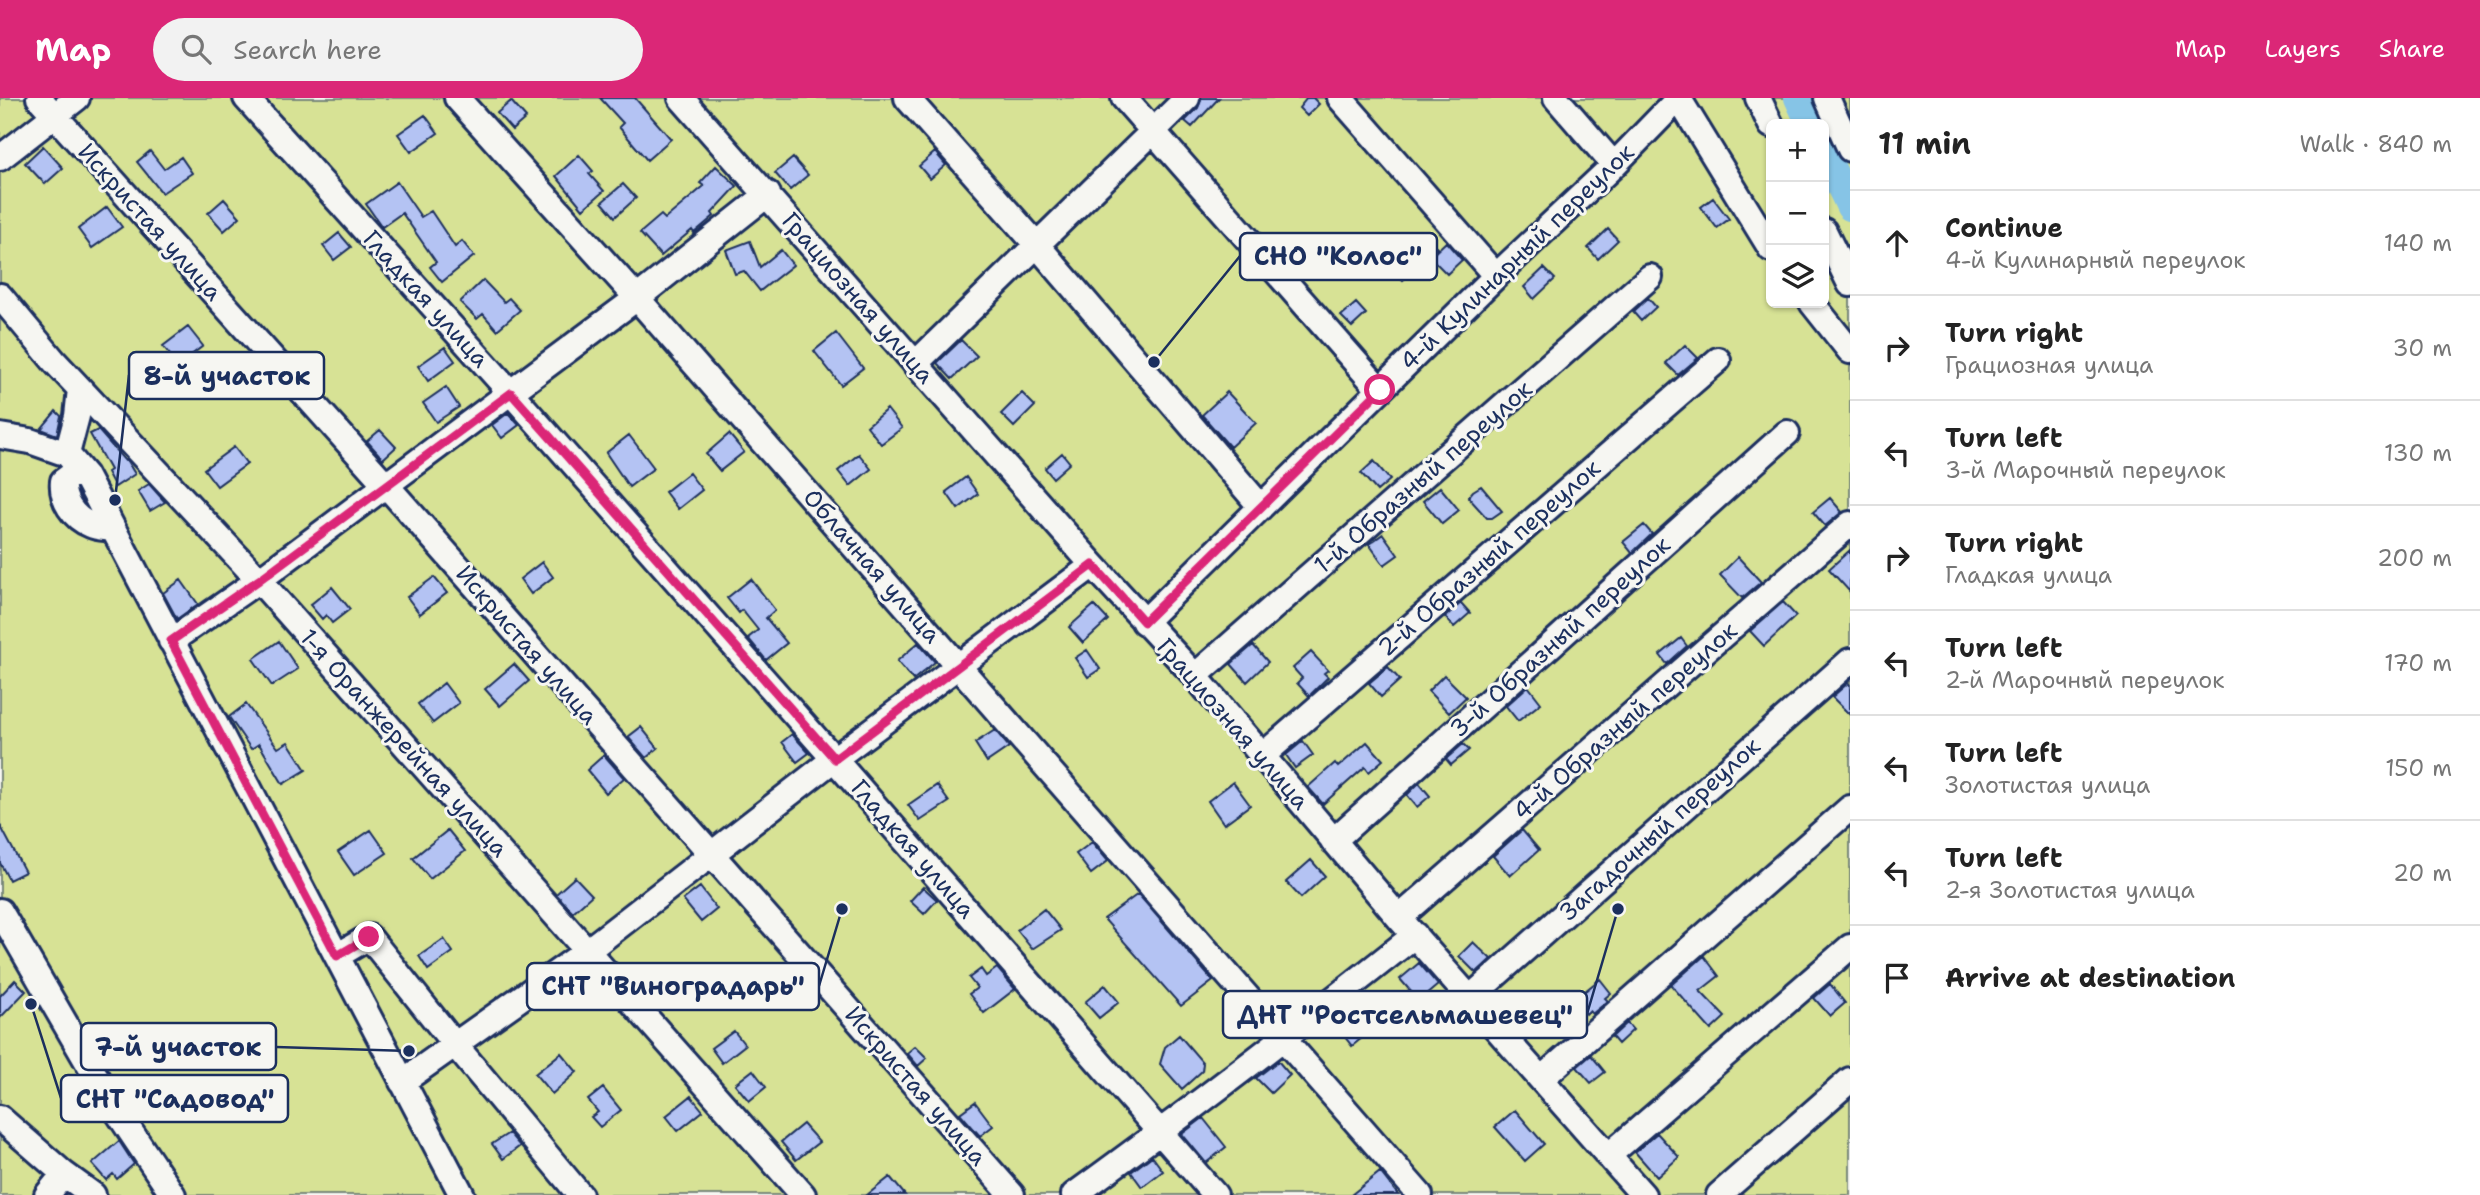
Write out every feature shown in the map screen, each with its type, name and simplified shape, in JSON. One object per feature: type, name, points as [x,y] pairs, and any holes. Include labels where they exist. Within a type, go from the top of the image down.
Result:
[{"type":"street","points":[[0,158],[46,106],[78,98]]},
{"type":"street","name":"Гладкая улица","points":[[246,98],[835,759],[1215,1195]]},
{"type":"street","name":"Облачная улица","points":[[457,98],[637,298],[1420,1195]]},
{"type":"street","points":[[906,98],[1037,245],[1261,507]]},
{"type":"street","points":[[1124,98],[1380,390]]},
{"type":"street","points":[[915,364],[1187,98]]},
{"type":"street","points":[[1340,98],[1496,276]]},
{"type":"street","points":[[1556,98],[1614,165]]},
{"type":"street","points":[[1679,98],[1769,245]]},
{"type":"street","name":"4-й Кулинарный переулок","points":[[1144,622],[1496,276],[1614,165],[1679,98]]},
{"type":"street","points":[[1758,98],[1768,119]]},
{"type":"street","points":[[1827,98],[1849,145]]},
{"type":"street","name":"Грациозная улица","points":[[694,103],[768,194],[915,364],[1195,676],[1261,757],[1643,1195]]},
{"type":"street","name":"Искристая улица","points":[[46,106],[386,485],[1012,1195]]},
{"type":"street","points":[[171,641],[259,580],[511,393],[768,194]]},
{"type":"street","points":[[1829,241],[1850,284]]},
{"type":"street","name":"1-й Образный переулок","points":[[1195,676],[1650,277]]},
{"type":"street","name":"1-я Оранжерейная улица","points":[[0,296],[80,389],[259,580],[803,1195]]},
{"type":"street","points":[[1816,308],[1850,351]]},
{"type":"street","name":"2-й Образный переулок","points":[[1261,757],[1718,360]]},
{"type":"street","points":[[67,454],[77,416],[80,389]]},
{"type":"street","name":"3-й Образный переулок","points":[[1334,841],[1787,433]]},
{"type":"street","points":[[0,436],[30,441],[67,454],[85,475],[461,1195]]},
{"type":"street","name":"4-й Образный переулок","points":[[1074,1195],[1285,1038],[1850,524]]},
{"type":"street","points":[[402,1082],[587,951],[835,759],[1093,565]]},
{"type":"street","name":"Загадочный переулок","points":[[1471,997],[1850,661]]},
{"type":"street","points":[[1541,1079],[1850,808]]},
{"type":"street","points":[[0,911],[110,1101],[173,1195]]},
{"type":"street","points":[[337,956],[369,937],[580,1195]]},
{"type":"street","points":[[1608,1157],[1850,947]]},
{"type":"street","points":[[1719,1195],[1850,1080]]},
{"type":"street","points":[[0,1118],[64,1174],[93,1195]]},
{"type":"street","points":[[47,1195],[64,1174]]},
{"type":"green space","points":[[0,98],[1850,98],[1850,1195],[0,1195]]},
{"type":"building","points":[[600,98],[635,98],[671,139],[647,160],[619,127],[623,123]]},
{"type":"building","points":[[1201,98],[1219,98],[1192,127],[1185,121],[1198,108]]},
{"type":"building","points":[[1307,98],[1313,98],[1319,104],[1307,116],[1299,108]]},
{"type":"building","points":[[511,101],[526,118],[512,130],[497,113]]},
{"type":"building","points":[[425,115],[438,133],[411,152],[398,134]]},
{"type":"building","points":[[43,146],[63,168],[45,184],[25,163]]},
{"type":"building","points":[[150,151],[164,169],[181,157],[192,173],[162,193],[137,162]]},
{"type":"building","points":[[935,152],[946,165],[930,179],[919,166]]},
{"type":"building","points":[[579,155],[593,171],[589,174],[604,191],[583,209],[556,176]]},
{"type":"building","points":[[793,158],[808,175],[790,190],[775,173]]},
{"type":"building","points":[[716,166],[737,186],[712,213],[714,216],[661,256],[640,233],[661,215],[665,219],[704,186],[700,183]]},
{"type":"building","points":[[397,182],[421,217],[431,211],[455,247],[462,241],[474,256],[442,282],[430,267],[436,262],[402,213],[382,227],[366,204]]},
{"type":"building","points":[[623,184],[636,198],[615,217],[602,202]]},
{"type":"building","points":[[1713,198],[1729,219],[1717,228],[1701,207]]},
{"type":"building","points":[[224,199],[240,217],[224,231],[208,213]]},
{"type":"building","points":[[107,207],[122,227],[92,248],[78,229]]},
{"type":"building","points":[[1608,229],[1618,240],[1598,259],[1588,248]]},
{"type":"building","points":[[339,233],[351,247],[334,260],[323,246]]},
{"type":"building","points":[[1424,235],[1437,248],[1403,280],[1390,266]]},
{"type":"building","points":[[750,241],[760,267],[781,250],[793,265],[760,291],[744,271],[735,274],[726,250]]},
{"type":"building","points":[[1446,242],[1462,260],[1447,274],[1430,257]]},
{"type":"building","points":[[1544,268],[1555,279],[1534,299],[1524,287]]},
{"type":"building","points":[[483,280],[504,302],[509,298],[520,310],[497,330],[483,314],[477,319],[460,302]]},
{"type":"building","points":[[1648,298],[1656,307],[1641,321],[1633,312]]},
{"type":"building","points":[[1356,303],[1366,314],[1352,327],[1341,316]]},
{"type":"building","points":[[188,327],[203,346],[178,365],[163,346]]},
{"type":"building","points":[[836,333],[863,368],[841,385],[814,351]]},
{"type":"building","points":[[961,340],[977,356],[952,379],[937,363]]},
{"type":"building","points":[[1685,345],[1698,358],[1678,375],[1666,363]]},
{"type":"building","points":[[445,347],[455,361],[428,381],[418,366]]},
{"type":"building","points":[[446,387],[459,407],[436,422],[423,403]]},
{"type":"building","points":[[1227,392],[1256,423],[1230,447],[1202,415]]},
{"type":"building","points":[[1022,393],[1035,406],[1014,427],[1001,414]]},
{"type":"building","points":[[887,409],[902,428],[881,444],[867,426]]},
{"type":"building","points":[[56,411],[61,416],[57,435],[41,429]]},
{"type":"building","points":[[508,413],[519,425],[502,438],[492,425]]},
{"type":"building","points":[[98,430],[127,461],[135,474],[115,487],[107,472],[110,470],[90,434]]},
{"type":"building","points":[[380,430],[396,447],[383,459],[367,441]]},
{"type":"building","points":[[729,434],[744,452],[720,471],[706,454]]},
{"type":"building","points":[[629,435],[654,468],[629,487],[606,453]]},
{"type":"building","points":[[234,447],[247,464],[217,486],[204,469]]},
{"type":"building","points":[[1062,453],[1070,463],[1053,478],[1045,468]]},
{"type":"building","points":[[859,454],[871,469],[850,486],[838,471]]},
{"type":"building","points":[[1374,461],[1390,480],[1377,491],[1361,473]]},
{"type":"building","points":[[689,473],[702,490],[678,509],[665,492]]},
{"type":"building","points":[[966,477],[978,494],[958,509],[946,492]]},
{"type":"building","points":[[149,484],[165,502],[150,511],[138,491]]},
{"type":"building","points":[[1481,486],[1502,511],[1492,518],[1487,518],[1468,497]]},
{"type":"building","points":[[1440,487],[1459,510],[1442,524],[1423,501]]},
{"type":"building","points":[[1830,498],[1842,512],[1825,526],[1813,512]]},
{"type":"building","points":[[1644,525],[1652,534],[1632,553],[1623,542]]},
{"type":"building","points":[[1383,534],[1398,555],[1384,565],[1369,544]]},
{"type":"building","points":[[1850,550],[1850,592],[1829,569]]},
{"type":"building","points":[[1738,557],[1761,582],[1742,598],[1720,575]]},
{"type":"building","points":[[542,562],[553,577],[531,594],[520,579]]},
{"type":"building","points":[[434,577],[447,593],[420,614],[407,597]]},
{"type":"building","points":[[751,579],[775,610],[766,618],[787,643],[766,660],[748,638],[758,630],[742,610],[739,613],[727,598]]},
{"type":"building","points":[[181,580],[198,604],[177,619],[163,593]]},
{"type":"building","points":[[332,587],[350,609],[332,623],[326,615],[322,619],[310,605]]},
{"type":"building","points":[[1783,602],[1796,616],[1764,646],[1750,631]]},
{"type":"building","points":[[1461,603],[1470,613],[1454,627],[1445,617]]},
{"type":"building","points":[[1094,605],[1108,620],[1083,643],[1069,627]]},
{"type":"building","points":[[1681,638],[1687,646],[1667,664],[1660,655]]},
{"type":"building","points":[[279,641],[298,669],[272,686],[253,659]]},
{"type":"building","points":[[918,643],[935,662],[913,680],[897,661]]},
{"type":"building","points":[[1253,645],[1268,662],[1247,682],[1231,664]]},
{"type":"building","points":[[1087,650],[1100,669],[1088,677],[1075,658]]},
{"type":"building","points":[[1311,652],[1328,670],[1324,673],[1328,677],[1309,696],[1297,683],[1302,678],[1293,668]]},
{"type":"building","points":[[514,664],[529,681],[500,706],[485,689]]},
{"type":"building","points":[[1388,667],[1400,680],[1381,697],[1369,683]]},
{"type":"building","points":[[1444,675],[1466,697],[1449,713],[1428,691]]},
{"type":"building","points":[[444,683],[459,703],[433,723],[418,704]]},
{"type":"building","points":[[1848,683],[1850,685],[1850,715],[1832,697]]},
{"type":"building","points":[[1528,686],[1541,703],[1518,721],[1506,706]]},
{"type":"building","points":[[246,704],[278,748],[288,742],[306,770],[283,784],[259,744],[251,749],[229,717]]},
{"type":"building","points":[[641,727],[658,748],[646,758],[628,737]]},
{"type":"building","points":[[995,730],[1009,747],[987,762],[975,743]]},
{"type":"building","points":[[792,734],[809,753],[797,762],[782,742]]},
{"type":"building","points":[[1303,741],[1313,755],[1295,768],[1286,755]]},
{"type":"building","points":[[1367,742],[1383,760],[1369,772],[1365,767],[1323,804],[1308,787],[1335,763],[1338,767]]},
{"type":"building","points":[[1463,744],[1469,750],[1451,765],[1446,759]]},
{"type":"building","points":[[604,755],[624,778],[606,793],[587,770]]},
{"type":"building","points":[[1233,782],[1250,805],[1224,824],[1208,801]]},
{"type":"building","points":[[1419,783],[1430,796],[1417,807],[1407,795]]},
{"type":"building","points":[[937,785],[949,802],[920,821],[908,805]]},
{"type":"building","points":[[0,825],[25,872],[9,880],[0,863]]},
{"type":"building","points":[[371,830],[387,853],[354,875],[338,852]]},
{"type":"building","points":[[448,830],[465,851],[430,879],[413,858]]},
{"type":"building","points":[[1522,830],[1539,850],[1510,876],[1493,856]]},
{"type":"building","points":[[1092,842],[1108,861],[1091,874],[1076,854]]},
{"type":"building","points":[[1311,860],[1325,876],[1301,898],[1286,882]]},
{"type":"building","points":[[575,877],[592,895],[573,912],[556,894]]},
{"type":"building","points":[[700,887],[717,909],[701,922],[683,900]]},
{"type":"building","points":[[923,887],[937,900],[924,914],[910,901]]},
{"type":"building","points":[[1138,894],[1213,981],[1181,1006],[1104,919]]},
{"type":"building","points":[[1044,909],[1061,930],[1032,949],[1017,930]]},
{"type":"building","points":[[444,939],[453,952],[428,970],[419,956]]},
{"type":"building","points":[[1473,942],[1491,959],[1476,973],[1459,956]]},
{"type":"building","points":[[1704,956],[1719,976],[1700,991],[1725,1017],[1711,1030],[1671,985]]},
{"type":"building","points":[[1419,963],[1438,985],[1419,1001],[1400,979]]},
{"type":"building","points":[[997,968],[1015,989],[984,1013],[969,994],[977,988],[969,978],[981,969],[986,976]]},
{"type":"building","points":[[1600,979],[1611,993],[1605,998],[1608,1001],[1592,1014],[1589,1011],[1586,1014],[1574,1000]]},
{"type":"building","points":[[15,980],[26,991],[0,1018],[0,996]]},
{"type":"building","points":[[1830,984],[1845,1003],[1830,1016],[1814,998]]},
{"type":"building","points":[[1105,985],[1119,1002],[1099,1018],[1085,1002]]},
{"type":"building","points":[[1359,1010],[1374,1028],[1352,1046],[1337,1027]]},
{"type":"building","points":[[1627,1023],[1633,1030],[1618,1044],[1612,1037]]},
{"type":"building","points":[[734,1031],[745,1045],[722,1063],[711,1048]]},
{"type":"building","points":[[1179,1035],[1203,1063],[1202,1071],[1182,1089],[1160,1064],[1165,1047]]},
{"type":"building","points":[[915,1046],[927,1058],[918,1066],[907,1053]]},
{"type":"building","points":[[561,1053],[577,1072],[552,1094],[535,1074]]},
{"type":"building","points":[[1591,1055],[1605,1072],[1591,1083],[1577,1067]]},
{"type":"building","points":[[1278,1061],[1290,1075],[1271,1093],[1256,1078]]},
{"type":"building","points":[[753,1070],[766,1087],[749,1101],[735,1084]]},
{"type":"building","points":[[603,1088],[621,1110],[600,1127],[591,1117],[598,1112],[588,1100]]},
{"type":"building","points":[[691,1096],[703,1111],[678,1131],[666,1116]]},
{"type":"building","points":[[975,1102],[993,1126],[980,1136],[960,1113]]},
{"type":"building","points":[[1515,1110],[1544,1144],[1525,1161],[1495,1127]]},
{"type":"building","points":[[1203,1118],[1226,1147],[1206,1163],[1182,1134]]},
{"type":"building","points":[[803,1124],[819,1142],[796,1160],[781,1142]]},
{"type":"building","points":[[509,1133],[520,1146],[503,1159],[492,1144]]},
{"type":"building","points":[[1657,1133],[1679,1157],[1657,1177],[1635,1152]]},
{"type":"building","points":[[119,1141],[134,1164],[117,1179],[113,1174],[106,1180],[92,1164]]},
{"type":"building","points":[[1152,1156],[1163,1171],[1142,1187],[1131,1172]]},
{"type":"building","points":[[1380,1172],[1398,1195],[1351,1195]]},
{"type":"building","points":[[890,1177],[905,1195],[867,1195]]},
{"type":"waterway","points":[[1798,98],[1808,119]]},
{"type":"waterway","points":[[1829,163],[1850,207]]},
{"type":"place","name":"СНО \"Колос\"","points":[[1154,362]]},
{"type":"place","name":"8-й участок","points":[[115,500]]},
{"type":"place","name":"СНТ \"Виноградарь\"","points":[[842,909]]},
{"type":"place","name":"ДНТ \"Ростсельмашевец\"","points":[[1618,909]]},
{"type":"place","name":"СНТ \"Садовод\"","points":[[31,1004]]},
{"type":"place","name":"7-й участок","points":[[409,1051]]},
{"type":"route","points":[[369,937],[337,956],[171,641],[259,580],[511,393],[835,759],[1093,565],[1144,622],[1380,390]]}]
